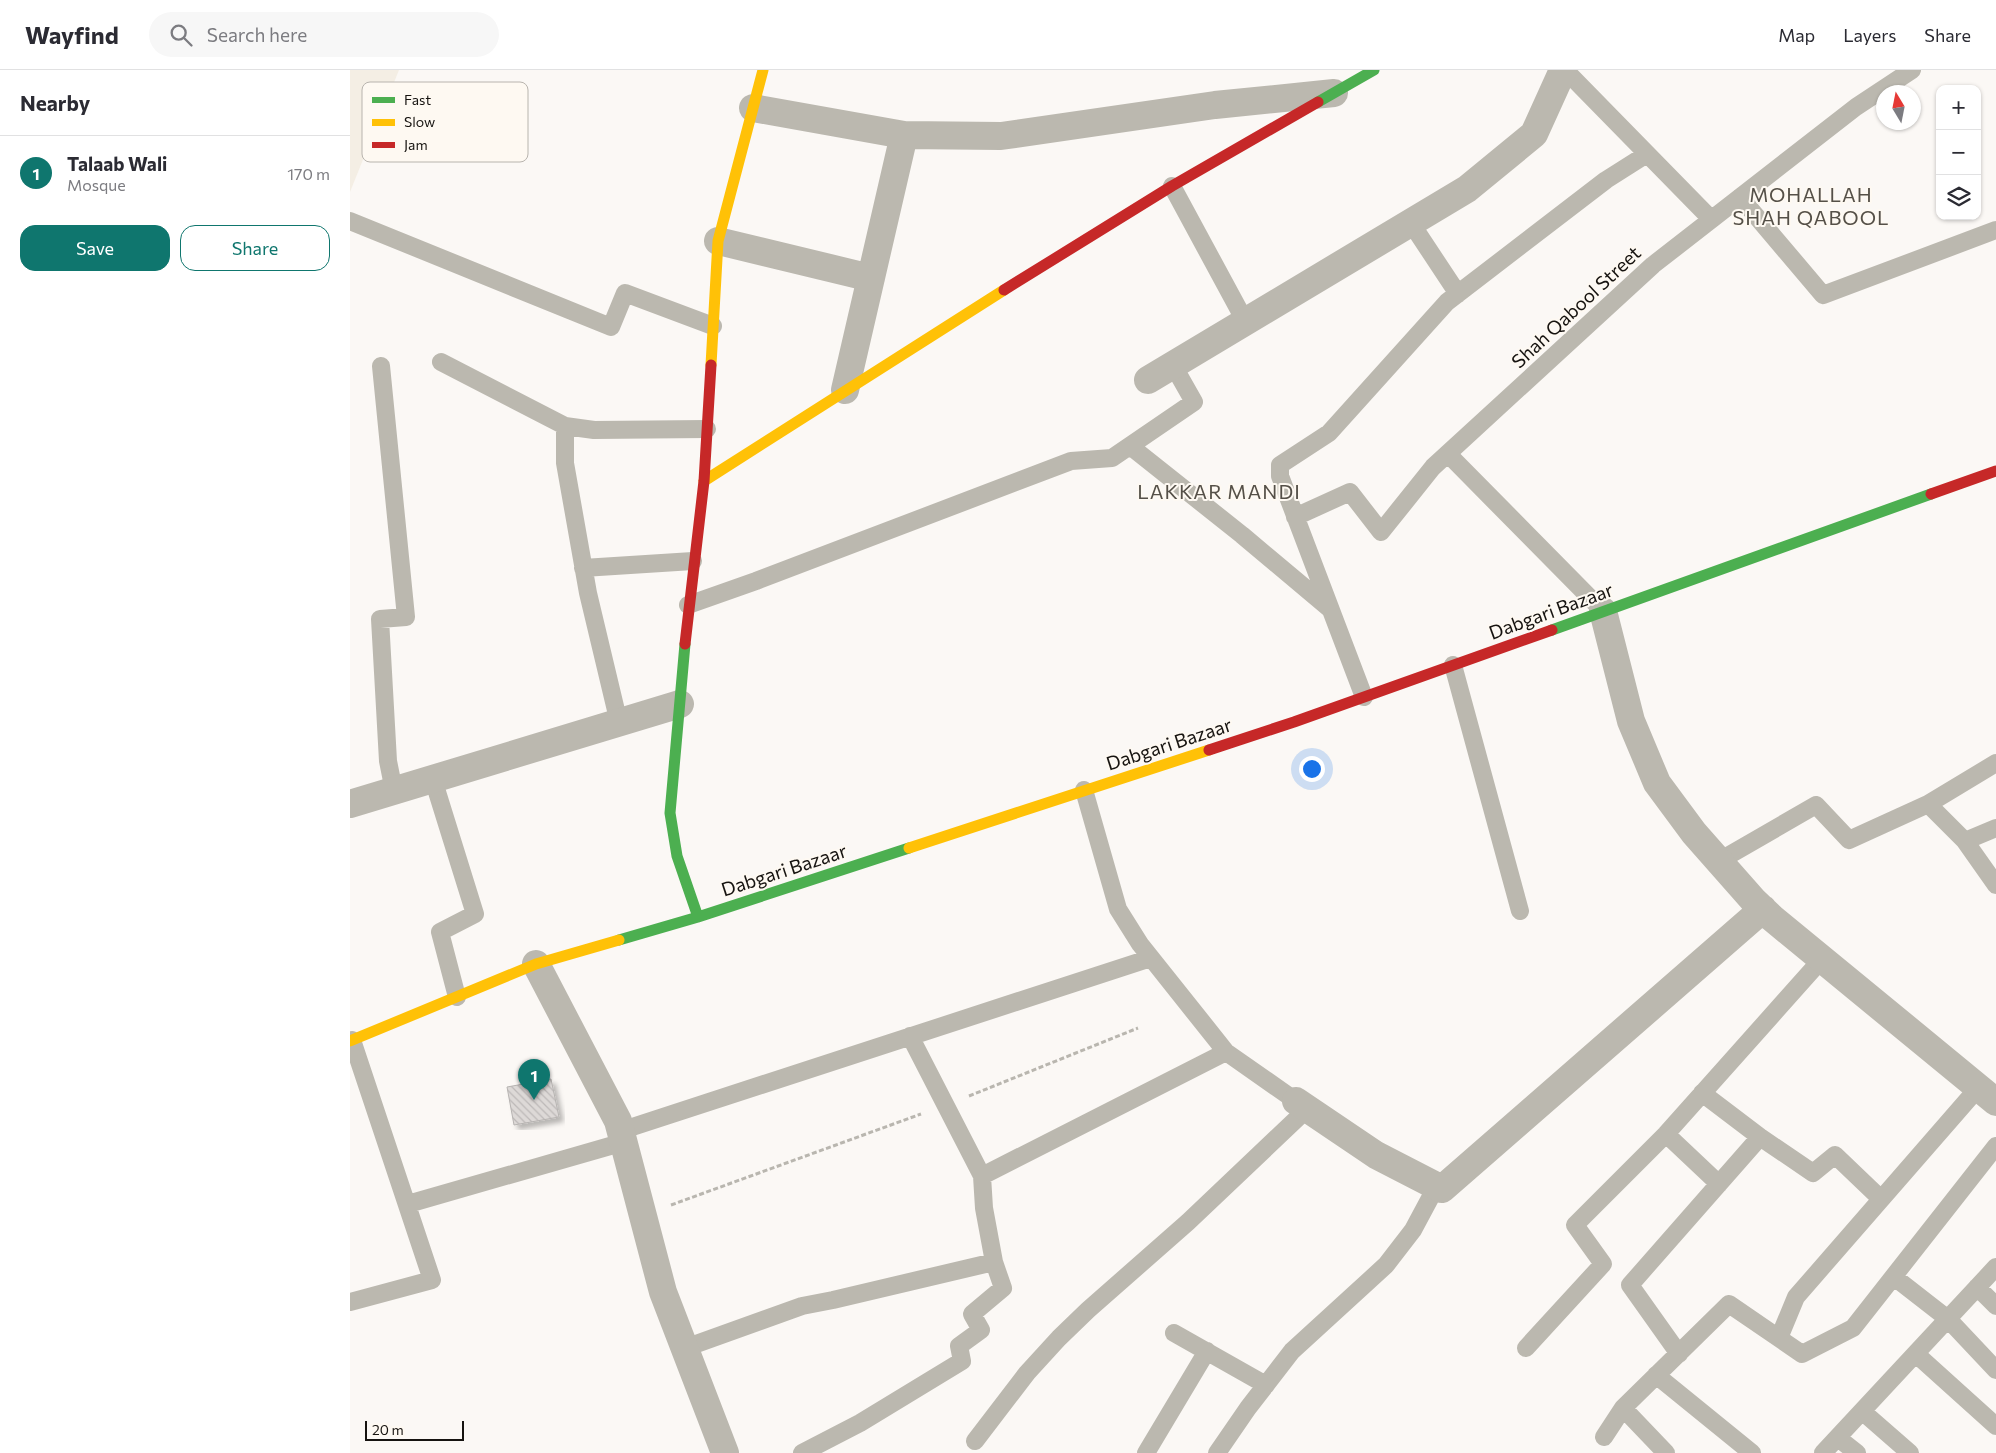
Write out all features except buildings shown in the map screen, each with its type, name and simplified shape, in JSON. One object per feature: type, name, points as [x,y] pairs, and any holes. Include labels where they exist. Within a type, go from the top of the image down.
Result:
[{"type":"street","points":[[698,917],[678,856],[670,814],[688,605],[704,481],[718,241],[763,70]]},
{"type":"street","points":[[704,481],[845,390],[1172,186],[1374,70]]},
{"type":"street","points":[[1148,380],[1467,189],[1534,134],[1564,70]]},
{"type":"street","points":[[753,108],[904,135],[1001,136],[1215,106],[1334,93]]},
{"type":"street","points":[[845,390],[904,135]]},
{"type":"street","points":[[718,241],[871,278]]},
{"type":"street","name":"Dabgari Bazaar","points":[[351,1038],[536,964],[698,917],[1294,722],[1996,471]]},
{"type":"street","points":[[1603,611],[1631,721],[1657,783],[1694,833],[1763,909],[1822,960],[1987,1095]]},
{"type":"street","points":[[350,804],[680,704]]},
{"type":"street","points":[[1302,1105],[1376,1155],[1442,1190],[1763,909]]},
{"type":"street","points":[[536,964],[618,1121],[663,1292],[725,1453]]},
{"type":"lane","points":[[1564,70],[1711,219]]},
{"type":"lane","name":"Shah Qabool Street","points":[[1296,517],[1350,492],[1381,532],[1433,467],[1653,265],[1856,107],[1912,70]]},
{"type":"lane","points":[[1364,697],[1280,476],[1280,465],[1329,433],[1447,302],[1606,180],[1647,154]]},
{"type":"lane","points":[[1172,186],[1245,321]]},
{"type":"lane","points":[[1740,197],[1823,296],[1996,230]]},
{"type":"lane","points":[[350,221],[611,327],[625,293],[713,326]]},
{"type":"lane","points":[[1411,223],[1458,294]]},
{"type":"lane","points":[[441,362],[565,426],[594,430],[707,429]]},
{"type":"lane","points":[[688,605],[1072,461],[1112,458],[1194,402],[1172,365]]},
{"type":"lane","points":[[382,366],[406,617],[380,619],[388,761],[394,791]]},
{"type":"lane","points":[[565,426],[565,463],[583,568],[619,723]]},
{"type":"lane","points":[[1130,446],[1242,535],[1331,610]]},
{"type":"lane","points":[[1448,454],[1603,611]]},
{"type":"lane","points":[[583,568],[693,561]]},
{"type":"lane","points":[[1453,665],[1520,911]]},
{"type":"lane","points":[[1719,861],[1816,805],[1849,840],[1928,804],[1996,764]]},
{"type":"lane","points":[[433,779],[475,914],[440,932],[457,997]]},
{"type":"lane","points":[[975,1441],[1027,1373],[1059,1338],[1188,1222],[1302,1105],[1226,1052],[1151,958],[1118,908],[1084,790]]},
{"type":"lane","points":[[1928,804],[1965,841],[1996,885]]},
{"type":"lane","points":[[1965,841],[1996,828]]},
{"type":"lane","points":[[408,1204],[622,1137],[910,1036],[1151,958]]},
{"type":"lane","points":[[1526,1348],[1603,1264],[1574,1225],[1666,1134],[1822,960]]},
{"type":"lane","points":[[802,1453],[829,1447],[860,1423],[962,1361],[958,1346],[981,1330],[972,1314],[1003,1288],[994,1262],[984,1208],[982,1176],[910,1036]]},
{"type":"lane","points":[[350,1302],[432,1280],[351,1038]]},
{"type":"lane","points":[[982,1176],[1226,1052]]},
{"type":"lane","points":[[1702,1093],[1760,1137],[1813,1173],[1835,1155],[1881,1199]]},
{"type":"lane","points":[[1780,1338],[1796,1297],[1881,1199],[1987,1095]]},
{"type":"lane","points":[[1666,1134],[1719,1184]]},
{"type":"lane","points":[[1679,1354],[1630,1285],[1760,1137]]},
{"type":"lane","points":[[1604,1437],[1623,1408],[1729,1304],[1802,1354],[1853,1328],[1996,1146]]},
{"type":"lane","points":[[1217,1453],[1266,1384],[1292,1352],[1386,1265],[1413,1230],[1436,1186]]},
{"type":"lane","points":[[685,1348],[802,1306],[994,1262]]},
{"type":"lane","points":[[1823,1453],[1996,1267]]},
{"type":"lane","points":[[1894,1277],[1948,1319],[1996,1370]]},
{"type":"lane","points":[[1977,1287],[1996,1306]]},
{"type":"lane","points":[[1174,1333],[1266,1384]]},
{"type":"lane","points":[[1146,1453],[1207,1351]]},
{"type":"lane","points":[[1916,1354],[1996,1426]]},
{"type":"lane","points":[[1656,1375],[1752,1453]]},
{"type":"lane","points":[[1623,1408],[1666,1453]]},
{"type":"lane","points":[[1863,1412],[1910,1453]]},
{"type":"lane","points":[[1838,1438],[1857,1453]]},
{"type":"path","points":[[643,1216],[945,1105],[1138,1028]]},
{"type":"shaded area","points":[[350,70],[399,70],[394,82],[362,82],[362,162],[350,192]]},
{"type":"traffic: fast","points":[[1318,102],[1374,70]]},
{"type":"traffic: fast","points":[[1552,630],[1931,494]]},
{"type":"traffic: fast","points":[[685,644],[670,813],[677,856],[698,917]]},
{"type":"traffic: fast","points":[[619,940],[698,917],[909,848]]},
{"type":"traffic: slow","points":[[711,365],[718,241],[763,70]]},
{"type":"traffic: slow","points":[[704,481],[1004,290]]},
{"type":"traffic: slow","points":[[909,848],[1209,750]]},
{"type":"traffic: slow","points":[[350,1041],[536,964],[619,940]]},
{"type":"traffic: jam","points":[[1004,290],[1172,186],[1318,102]]},
{"type":"traffic: jam","points":[[685,644],[704,481],[711,365]]},
{"type":"traffic: jam","points":[[1931,494],[1996,471]]},
{"type":"traffic: jam","points":[[1209,750],[1294,722],[1552,630]]},
{"type":"place","name":"Talaab Wali","points":[[534,1100]]},
{"type":"district","name":"MOHALLAH SHAH QABOOL","points":[[1811,206]]},
{"type":"district","name":"LAKKAR MANDI","points":[[1219,492]]}]
